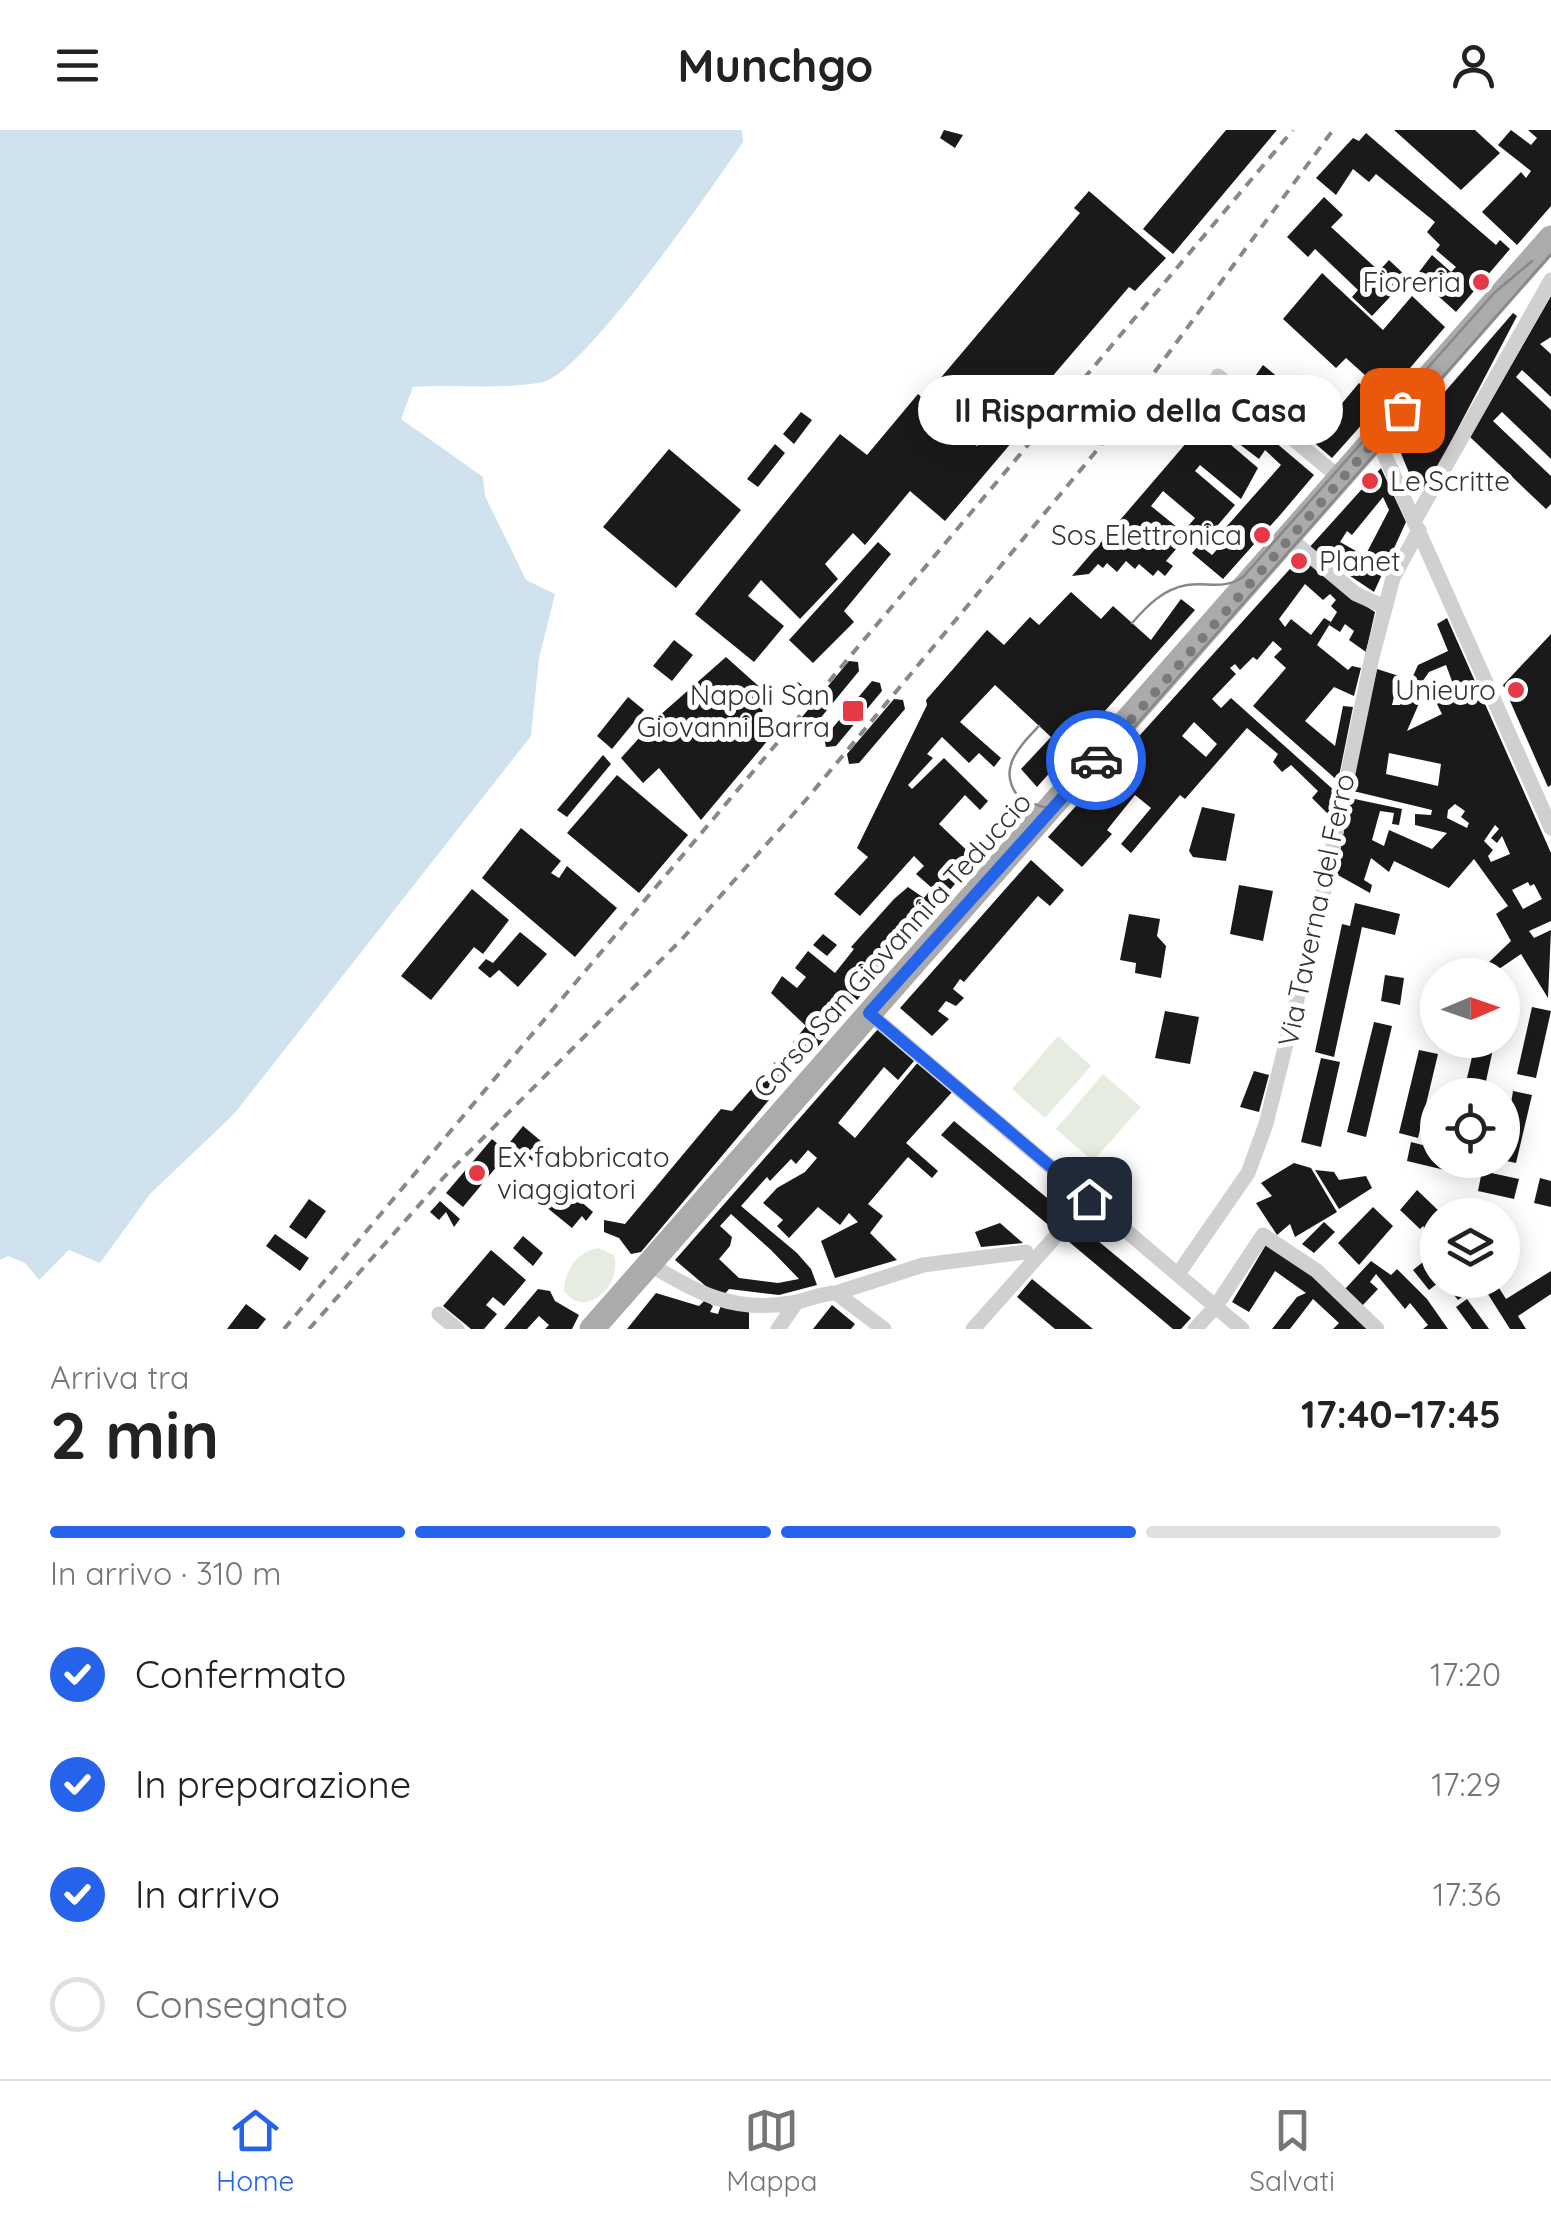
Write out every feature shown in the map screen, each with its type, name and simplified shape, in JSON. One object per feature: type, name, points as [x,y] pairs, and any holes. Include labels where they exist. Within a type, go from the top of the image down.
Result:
[{"type":"main road","name":"Corso San Giovanni a Teduccio","points":[[592,1329],[1551,238]]},
{"type":"main road","points":[[1506,292],[1551,254]]},
{"type":"street","name":"Via Taverna del Ferro","points":[[1178,1274],[1248,1173],[1266,1124],[1321,904],[1348,758],[1393,578],[1417,525],[1551,280]]},
{"type":"street","points":[[1218,376],[1340,480]]},
{"type":"street","points":[[1377,438],[1551,828]]},
{"type":"street","points":[[1289,538],[1356,594],[1385,607]]},
{"type":"street","points":[[869,1013],[1242,1329]]},
{"type":"street","points":[[973,1329],[1089,1199]]},
{"type":"street","points":[[1194,1329],[1216,1306],[1264,1235],[1317,1271],[1377,1329]]},
{"type":"street","points":[[650,1265],[704,1298],[720,1302],[796,1303],[923,1265],[1026,1252]]},
{"type":"street","points":[[836,1293],[884,1329]]},
{"type":"street","points":[[778,1329],[796,1303]]},
{"type":"street","points":[[440,1314],[457,1329]]},
{"type":"shaded area","points":[[1058,1036],[1091,1066],[1045,1118],[1012,1089]]},
{"type":"shaded area","points":[[1103,1074],[1141,1107],[1093,1161],[1056,1129]]},
{"type":"shaded area","points":[[598,1248],[614,1255],[613,1277],[601,1295],[592,1300],[573,1299],[564,1291],[570,1269],[584,1253]]},
{"type":"water","points":[[0,130],[742,130],[743,142],[648,275],[562,371],[543,382],[527,384],[413,387],[401,419],[483,477],[485,496],[526,580],[555,594],[539,658],[531,736],[234,1114],[150,1194],[100,1263],[69,1250],[39,1280],[25,1263],[8,1256],[0,1260]]},
{"type":"building","points":[[944,130],[963,135],[955,148],[940,138]]},
{"type":"building","points":[[1226,130],[1277,130],[1173,254],[1143,229]]},
{"type":"building","points":[[1394,130],[1475,130],[1500,153],[1461,190]]},
{"type":"building","points":[[1511,130],[1531,145],[1537,138],[1528,130],[1551,130],[1551,206],[1517,245],[1482,212],[1521,172],[1526,178],[1531,171],[1498,145]]},
{"type":"building","points":[[1366,133],[1496,245],[1500,240],[1510,249],[1456,312],[1416,276],[1432,255],[1451,272],[1456,267],[1436,250],[1440,245],[1427,232],[1435,222],[1376,174],[1369,182],[1353,169],[1336,195],[1316,178],[1353,138],[1359,141]]},
{"type":"building","points":[[1089,191],[1166,258],[1135,291],[1129,287],[1015,420],[1024,428],[945,521],[910,491],[865,545],[853,533],[825,564],[838,579],[800,619],[761,580],[748,596],[784,626],[754,662],[695,614],[840,434],[867,455],[918,394],[977,446],[989,434],[933,387],[1080,213],[1074,208]]},
{"type":"building","points":[[1324,197],[1343,215],[1331,227],[1379,271],[1389,260],[1408,278],[1372,316],[1352,297],[1358,290],[1315,249],[1308,257],[1287,237]]},
{"type":"building","points":[[1322,273],[1383,330],[1412,296],[1445,327],[1387,395],[1346,358],[1336,368],[1283,319]]},
{"type":"building","points":[[1551,296],[1551,337],[1540,344],[1551,354],[1551,397],[1522,370],[1516,377],[1551,410],[1551,459],[1502,412],[1493,421],[1551,476],[1551,504],[1546,509],[1470,437]]},
{"type":"building","points":[[1513,313],[1517,316],[1425,491],[1414,485],[1398,446]]},
{"type":"building","points":[[1263,365],[1329,419],[1359,383],[1382,402],[1332,458],[1248,386]]},
{"type":"building","points":[[1224,399],[1314,475],[1223,579],[1192,553],[1199,545],[1212,555],[1224,542],[1220,534],[1281,465],[1265,450],[1259,459],[1213,424],[1210,427],[1258,468],[1241,499],[1200,465],[1195,471],[1235,505],[1212,532],[1207,528],[1189,549],[1182,542],[1166,561],[1173,566],[1165,576],[1158,570],[1153,576],[1139,564],[1135,569],[1126,561],[1117,572],[1107,563],[1103,568],[1098,564],[1089,574],[1072,576]],"holes":[[[1163,491],[1195,518],[1183,532],[1151,506]]]},
{"type":"building","points":[[801,412],[812,420],[794,444],[783,434]]},
{"type":"building","points":[[775,444],[785,453],[758,487],[747,479]]},
{"type":"building","points":[[669,449],[741,510],[676,588],[603,527]]},
{"type":"building","points":[[1381,468],[1406,522],[1374,592],[1316,553],[1350,596],[1375,612],[1366,652],[1349,640],[1354,631],[1345,624],[1340,632],[1329,625],[1317,645],[1348,670],[1352,666],[1361,668],[1354,696],[1334,687],[1305,721],[1335,746],[1343,706],[1353,707],[1338,781],[1253,706],[1286,668],[1274,657],[1282,649],[1273,641],[1257,660],[1253,657],[1240,670],[1235,664],[1230,668],[1236,674],[1212,699],[1221,708],[1231,698],[1336,792],[1330,816],[1312,798],[1318,791],[1291,765],[1282,772],[1273,762],[1278,754],[1247,728],[1185,799],[1180,795],[1131,853],[1121,844],[1151,808],[1135,795],[1107,830],[1112,834],[1082,867],[1048,837]],"holes":[[[1383,497],[1389,510],[1365,556],[1340,542],[1347,531],[1352,535]],[[1305,584],[1323,600],[1330,594],[1336,600],[1331,606],[1337,612],[1331,622],[1324,618],[1311,635],[1291,619],[1285,627],[1279,619]],[[1194,722],[1217,744],[1206,757],[1182,736]]]},
{"type":"building","points":[[878,542],[891,554],[844,611],[854,622],[813,663],[789,640]]},
{"type":"building","points":[[1071,592],[1101,619],[1113,606],[1151,640],[1181,599],[1195,610],[1037,787],[1021,769],[1051,737],[995,685],[960,722],[1001,758],[994,767],[979,753],[969,763],[942,737],[927,754],[933,758],[908,785],[912,789],[944,758],[988,801],[980,810],[965,795],[939,824],[976,859],[810,1056],[793,1042],[806,1026],[771,993],[782,976],[797,988],[806,977],[795,968],[808,951],[835,973],[854,949],[851,947],[894,899],[908,887],[924,898],[932,888],[916,874],[924,866],[914,856],[860,916],[834,894],[868,857],[857,848],[927,705],[926,700],[987,630],[1004,645],[1030,617],[1039,625]]},
{"type":"building","points":[[1447,618],[1551,853],[1551,921],[1529,931],[1534,938],[1551,930],[1548,998],[1521,954],[1515,958],[1493,958],[1511,941],[1496,914],[1508,906],[1474,859],[1449,888],[1394,861],[1389,872],[1371,858],[1364,880],[1372,885],[1370,893],[1336,874],[1350,798],[1402,809],[1399,825],[1392,824],[1394,813],[1380,811],[1372,840],[1384,846],[1389,830],[1432,849],[1447,833],[1415,825],[1415,814],[1431,815],[1432,810],[1349,790],[1377,669],[1399,676],[1392,705],[1400,705],[1418,665],[1448,651],[1437,624]],"holes":[[[1446,665],[1456,692],[1435,700],[1442,714],[1407,731],[1427,685],[1422,682],[1429,672]],[[1389,753],[1441,764],[1438,786],[1386,774]],[[1455,804],[1465,811],[1461,817],[1469,823],[1467,828],[1447,818],[1448,810]],[[1495,825],[1499,829],[1491,838],[1497,843],[1502,836],[1510,854],[1491,862],[1488,856],[1493,850],[1484,841]],[[1528,882],[1530,886],[1534,884],[1542,899],[1523,909],[1512,890]]]},
{"type":"building","points":[[1551,634],[1551,785],[1548,787],[1503,685]]},
{"type":"building","points":[[674,640],[693,655],[672,681],[653,666]]},
{"type":"building","points":[[726,657],[774,700],[762,711],[779,727],[701,820],[659,768],[643,783],[621,758],[659,716]]},
{"type":"building","points":[[849,661],[858,662],[859,671],[814,726],[804,727],[802,717]]},
{"type":"building","points":[[872,681],[880,683],[882,691],[836,746],[826,747],[824,738]]},
{"type":"building","points":[[798,682],[809,691],[795,707],[784,698]]},
{"type":"building","points":[[628,697],[644,710],[612,749],[597,736]]},
{"type":"building","points":[[894,699],[903,700],[905,709],[859,763],[849,764],[847,754]]},
{"type":"building","points":[[603,755],[611,764],[567,817],[557,810]]},
{"type":"building","points":[[617,775],[688,835],[639,893],[567,833]]},
{"type":"building","points":[[1202,807],[1235,814],[1226,861],[1193,857],[1189,851]]},
{"type":"building","points":[[521,828],[561,861],[551,873],[559,878],[567,866],[617,908],[575,957],[482,878]]},
{"type":"building","points":[[1031,860],[1064,890],[1050,906],[1038,896],[964,982],[960,979],[953,989],[964,998],[956,1006],[946,1001],[938,1011],[949,1019],[932,1036],[900,1008]]},
{"type":"building","points":[[1239,885],[1273,891],[1263,941],[1230,934]]},
{"type":"building","points":[[472,889],[509,920],[483,954],[474,947],[431,1000],[401,976]]},
{"type":"building","points":[[1355,903],[1400,914],[1395,935],[1362,927],[1334,1057],[1315,1052],[1342,924],[1350,926]]},
{"type":"building","points":[[1129,914],[1160,919],[1157,936],[1166,946],[1161,978],[1135,973],[1136,963],[1120,960]]},
{"type":"building","points":[[520,932],[547,954],[518,987],[499,970],[490,978],[478,968],[486,959],[493,963]]},
{"type":"building","points":[[823,934],[837,945],[827,956],[813,945]]},
{"type":"building","points":[[1385,975],[1404,978],[1400,1005],[1381,1001]]},
{"type":"building","points":[[1532,1007],[1551,1011],[1536,1078],[1517,1074]]},
{"type":"building","points":[[1165,1011],[1199,1017],[1190,1064],[1155,1058]]},
{"type":"building","points":[[1374,1022],[1392,1026],[1366,1137],[1347,1132]]},
{"type":"building","points":[[878,1029],[914,1061],[898,1080],[884,1067],[838,1123],[855,1138],[919,1061],[953,1091],[906,1143],[938,1171],[932,1178],[908,1157],[868,1204],[883,1216],[870,1233],[897,1260],[835,1278],[821,1241],[858,1222],[849,1213],[840,1225],[818,1207],[789,1238],[777,1226],[783,1220],[763,1203],[777,1188],[805,1172],[817,1158],[808,1150],[796,1164],[791,1159],[770,1181],[767,1177],[741,1206],[797,1253],[811,1269],[817,1285],[779,1295],[729,1289],[723,1296],[675,1260]],"holes":[[[731,1214],[799,1279],[778,1283],[739,1278],[719,1259],[732,1237],[720,1226]]]},
{"type":"building","points":[[1420,1050],[1420,1058],[1437,1058],[1432,1078],[1420,1078],[1418,1138],[1399,1133]]},
{"type":"building","points":[[1321,1058],[1340,1062],[1321,1147],[1301,1142]]},
{"type":"building","points":[[1472,1058],[1491,1058],[1487,1078],[1467,1078]]},
{"type":"building","points":[[775,1062],[790,1075],[641,1252],[631,1254],[619,1238],[604,1232],[604,1220],[625,1224],[721,1109],[732,1111]]},
{"type":"building","points":[[1254,1071],[1269,1075],[1259,1112],[1240,1107]]},
{"type":"building","points":[[1520,1092],[1532,1095],[1520,1146]]},
{"type":"building","points":[[954,1121],[1064,1212],[1052,1228],[941,1135]]},
{"type":"building","points":[[523,1126],[554,1152],[541,1168],[510,1142]]},
{"type":"building","name":"Ex fabbricato viaggiatori","points":[[492,1139],[508,1153],[463,1207],[446,1193]]},
{"type":"building","points":[[1411,1142],[1420,1144],[1420,1164],[1407,1161]]},
{"type":"building","points":[[1294,1163],[1311,1168],[1337,1212],[1295,1237],[1290,1224],[1277,1235],[1256,1203],[1272,1196],[1261,1183]]},
{"type":"building","points":[[1315,1170],[1334,1172],[1339,1180],[1366,1176],[1372,1188],[1339,1209]]},
{"type":"building","points":[[1481,1178],[1519,1179],[1514,1198],[1478,1191]]},
{"type":"building","points":[[1540,1178],[1551,1181],[1551,1207],[1534,1203]]},
{"type":"building","points":[[553,1184],[560,1190],[563,1186],[593,1212],[586,1221],[582,1216],[572,1228],[540,1202]]},
{"type":"building","points":[[1417,1190],[1425,1198],[1420,1198],[1420,1229],[1400,1210]]},
{"type":"building","points":[[309,1199],[326,1211],[306,1239],[289,1227]]},
{"type":"building","points":[[440,1201],[460,1219],[454,1227],[446,1212],[439,1220],[430,1212]]},
{"type":"building","points":[[1373,1207],[1393,1226],[1359,1265],[1338,1243]]},
{"type":"building","points":[[1324,1222],[1335,1232],[1314,1253],[1302,1244]]},
{"type":"building","points":[[1000,1223],[1023,1243],[981,1247],[975,1232]]},
{"type":"building","points":[[1080,1226],[1191,1318],[1181,1329],[1173,1329],[1068,1241]]},
{"type":"building","points":[[275,1234],[309,1258],[300,1271],[266,1246]]},
{"type":"building","points":[[523,1236],[543,1253],[533,1266],[513,1248]]},
{"type":"building","points":[[1267,1243],[1298,1261],[1372,1329],[1333,1329],[1339,1323],[1313,1299],[1290,1329],[1272,1329],[1297,1297],[1306,1293],[1275,1271],[1249,1312],[1232,1302]]},
{"type":"building","points":[[491,1250],[526,1280],[504,1306],[493,1297],[486,1305],[497,1314],[484,1329],[471,1329],[443,1306]]},
{"type":"building","points":[[1371,1261],[1391,1275],[1397,1269],[1420,1292],[1420,1298],[1427,1299],[1448,1329],[1423,1329],[1428,1325],[1410,1303],[1405,1309],[1376,1274],[1370,1282],[1378,1289],[1362,1306],[1345,1289]]},
{"type":"building","points":[[1551,1271],[1551,1294],[1518,1316],[1526,1329],[1510,1329],[1490,1298],[1520,1298],[1520,1290]]},
{"type":"building","points":[[1032,1279],[1093,1329],[1055,1329],[1017,1297]]},
{"type":"building","points":[[538,1289],[550,1291],[555,1301],[579,1315],[572,1329],[545,1329],[549,1325],[539,1316],[527,1329],[504,1329]]},
{"type":"building","points":[[656,1293],[699,1306],[705,1300],[713,1306],[710,1312],[718,1314],[721,1305],[749,1307],[749,1329],[627,1329]]},
{"type":"building","points":[[1467,1299],[1489,1329],[1472,1329],[1456,1307]]},
{"type":"building","points":[[246,1304],[266,1319],[258,1329],[227,1329]]},
{"type":"building","points":[[832,1305],[855,1324],[851,1329],[813,1329]]},
{"type":"tram line","points":[[1039,726],[1012,760],[1010,779],[1021,800],[1050,809],[1076,793],[1551,254]]},
{"type":"tram line","points":[[1132,623],[1170,590],[1229,583],[1243,577],[1494,293],[1532,261]]},
{"type":"railway","points":[[284,1329],[1293,130]]},
{"type":"railway","points":[[309,1329],[445,1176],[683,938],[805,801],[1098,449],[1333,130]]},
{"type":"way so far","points":[[1096,760],[1402,410]]},
{"type":"place","name":"Fioreria","points":[[1481,282]]},
{"type":"place","name":"Il Risparmio della Casa","points":[[1402,410]]},
{"type":"place","name":"Le Scritte","points":[[1370,481]]},
{"type":"place","name":"Sos Elettronica","points":[[1262,535]]},
{"type":"place","name":"Planet","points":[[1299,561]]},
{"type":"place","name":"Unieuro","points":[[1516,690]]},
{"type":"place","name":"Napoli San Giovanni Barra","points":[[853,711]]},
{"type":"place","name":"Ex fabbricato viaggiatori","points":[[477,1173]]},
{"type":"route","points":[[1089,1199],[869,1013],[1096,760]]}]
